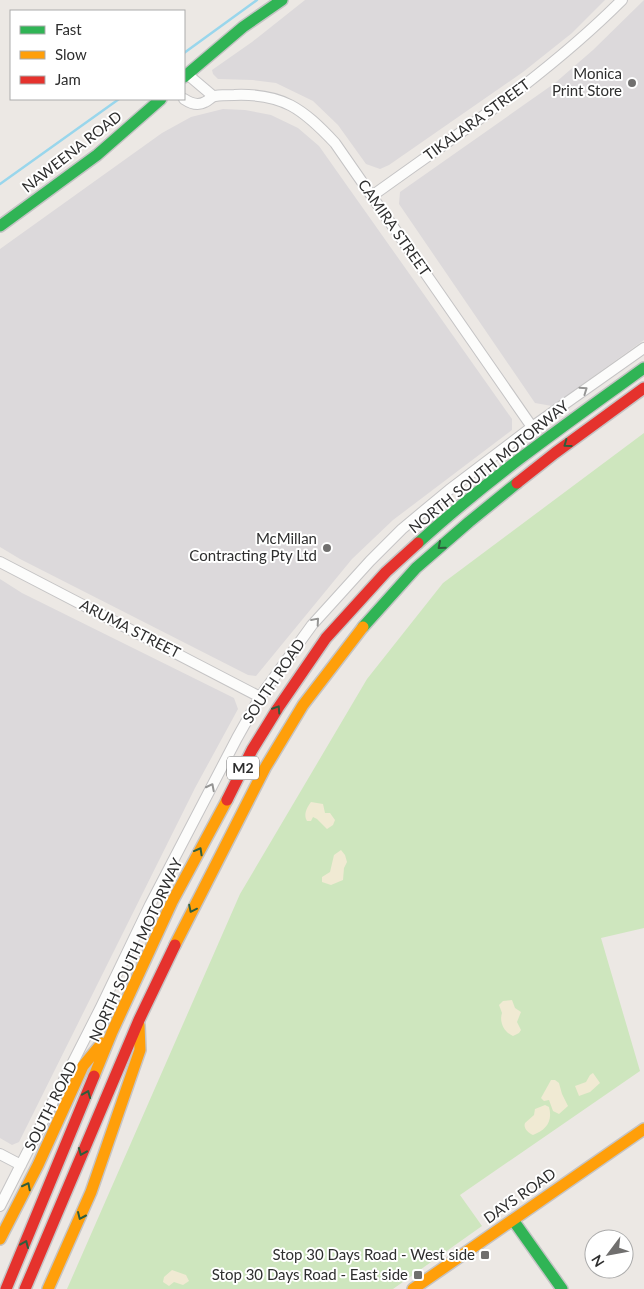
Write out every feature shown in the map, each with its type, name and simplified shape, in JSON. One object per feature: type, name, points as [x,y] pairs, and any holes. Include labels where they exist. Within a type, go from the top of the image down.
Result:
[{"type":"main road","points":[[185,76],[243,27],[282,0]]},
{"type":"main road","name":"NAWEENA ROAD","points":[[0,226],[97,155],[160,100]]},
{"type":"main road","name":"NORTH SOUTH MOTORWAY","points":[[6,1289],[112,1032],[172,902],[252,750],[326,638],[386,572],[454,510],[544,440],[644,368]]},
{"type":"main road","name":"NORTH SOUTH MOTORWAY","points":[[24,1289],[139,1020],[196,901],[265,768],[303,705],[362,628],[416,568],[468,522],[555,453],[644,388]]},
{"type":"main road","points":[[48,1289],[91,1192],[140,1050],[139,1020]]},
{"type":"main road","points":[[0,1239],[38,1165],[82,1066],[112,1032]]},
{"type":"main road","name":"DAYS ROAD","points":[[413,1289],[644,1128]]},
{"type":"main road","points":[[513,1220],[562,1289]]},
{"type":"street","name":"TIKALARA STREET","points":[[372,196],[521,90],[568,52],[622,0]]},
{"type":"street","points":[[185,76],[213,96]]},
{"type":"street","name":"CAMIRA STREET","points":[[185,99],[196,104],[204,103],[213,96],[256,94],[295,107],[316,122],[335,143],[532,427]]},
{"type":"street","name":"SOUTH ROAD","points":[[0,1206],[101,1007],[150,905],[260,696],[312,625],[402,529],[449,490],[532,427],[644,348]]},
{"type":"street","name":"ARUMA STREET","points":[[0,562],[260,696]]},
{"type":"street","points":[[0,1154],[20,1164]]},
{"type":"shaded area","points":[[305,0],[605,0],[572,33],[523,72],[389,165],[380,169],[366,164],[338,125],[313,101],[276,83],[218,79],[213,74],[212,70],[252,42]]},
{"type":"shaded area","points":[[644,0],[644,340],[552,406],[535,403],[399,204],[400,192],[555,83],[593,50]]},
{"type":"shaded area","points":[[223,109],[245,110],[271,115],[298,128],[319,146],[512,419],[512,430],[393,520],[352,559],[256,676],[248,675],[0,547],[0,249],[162,133],[191,117]]},
{"type":"shaded area","points":[[0,579],[22,593],[234,698],[238,709],[195,788],[19,1142],[12,1145],[0,1138]]},
{"type":"green space","points":[[644,433],[644,928],[601,938],[640,1071],[460,1195],[482,1226],[393,1289],[67,1289],[240,894],[367,679],[443,583]]},
{"type":"sand","points":[[311,802],[323,804],[325,813],[330,813],[335,820],[333,825],[327,829],[313,817],[311,821],[307,821],[305,814]]},
{"type":"sand","points":[[341,850],[347,862],[344,868],[343,880],[331,885],[322,882],[322,877],[330,872],[334,855]]},
{"type":"sand","points":[[512,1000],[515,1008],[521,1012],[517,1022],[521,1030],[513,1036],[503,1026],[499,1005],[503,1001]]},
{"type":"sand","points":[[593,1073],[600,1083],[590,1092],[579,1096],[575,1086],[586,1082]]},
{"type":"sand","points":[[551,1080],[559,1083],[568,1106],[559,1114],[553,1111],[549,1100],[544,1101],[541,1098]]},
{"type":"sand","points":[[545,1105],[549,1107],[549,1121],[542,1131],[533,1135],[526,1130],[525,1123],[534,1115],[535,1109]]},
{"type":"sand","points":[[172,1270],[186,1275],[189,1281],[183,1285],[174,1282],[169,1286],[163,1282],[164,1277]]},
{"type":"waterway","points":[[185,52],[257,0]]},
{"type":"waterway","points":[[0,184],[118,100]]},
{"type":"traffic: fast","points":[[185,76],[243,27],[282,0]]},
{"type":"traffic: fast","points":[[0,226],[97,155],[160,100]]},
{"type":"traffic: fast","points":[[418,543],[500,474],[644,368]]},
{"type":"traffic: fast","points":[[363,627],[416,568],[517,483]]},
{"type":"traffic: fast","points":[[513,1220],[562,1289]]},
{"type":"traffic: slow","points":[[175,945],[265,768],[303,705],[363,627]]},
{"type":"traffic: slow","points":[[94,1076],[112,1032],[172,902],[227,800]]},
{"type":"traffic: slow","points":[[48,1289],[91,1192],[140,1050],[139,1025]]},
{"type":"traffic: slow","points":[[0,1239],[38,1165],[83,1066],[102,1043]]},
{"type":"traffic: slow","points":[[413,1289],[644,1129]]},
{"type":"traffic: jam","points":[[517,483],[644,388]]},
{"type":"traffic: jam","points":[[227,800],[252,750],[326,638],[386,572],[418,543]]},
{"type":"traffic: jam","points":[[25,1289],[139,1020],[175,945]]},
{"type":"traffic: jam","points":[[6,1289],[94,1076]]},
{"type":"place","name":"Monica Print Store","points":[[632,83]]},
{"type":"place","name":"McMillan Contracting Pty Ltd","points":[[327,548]]},
{"type":"place","name":"Stop 30 Days Road - West side","points":[[485,1255]]},
{"type":"place","name":"Stop 30 Days Road - East side","points":[[418,1275]]}]
